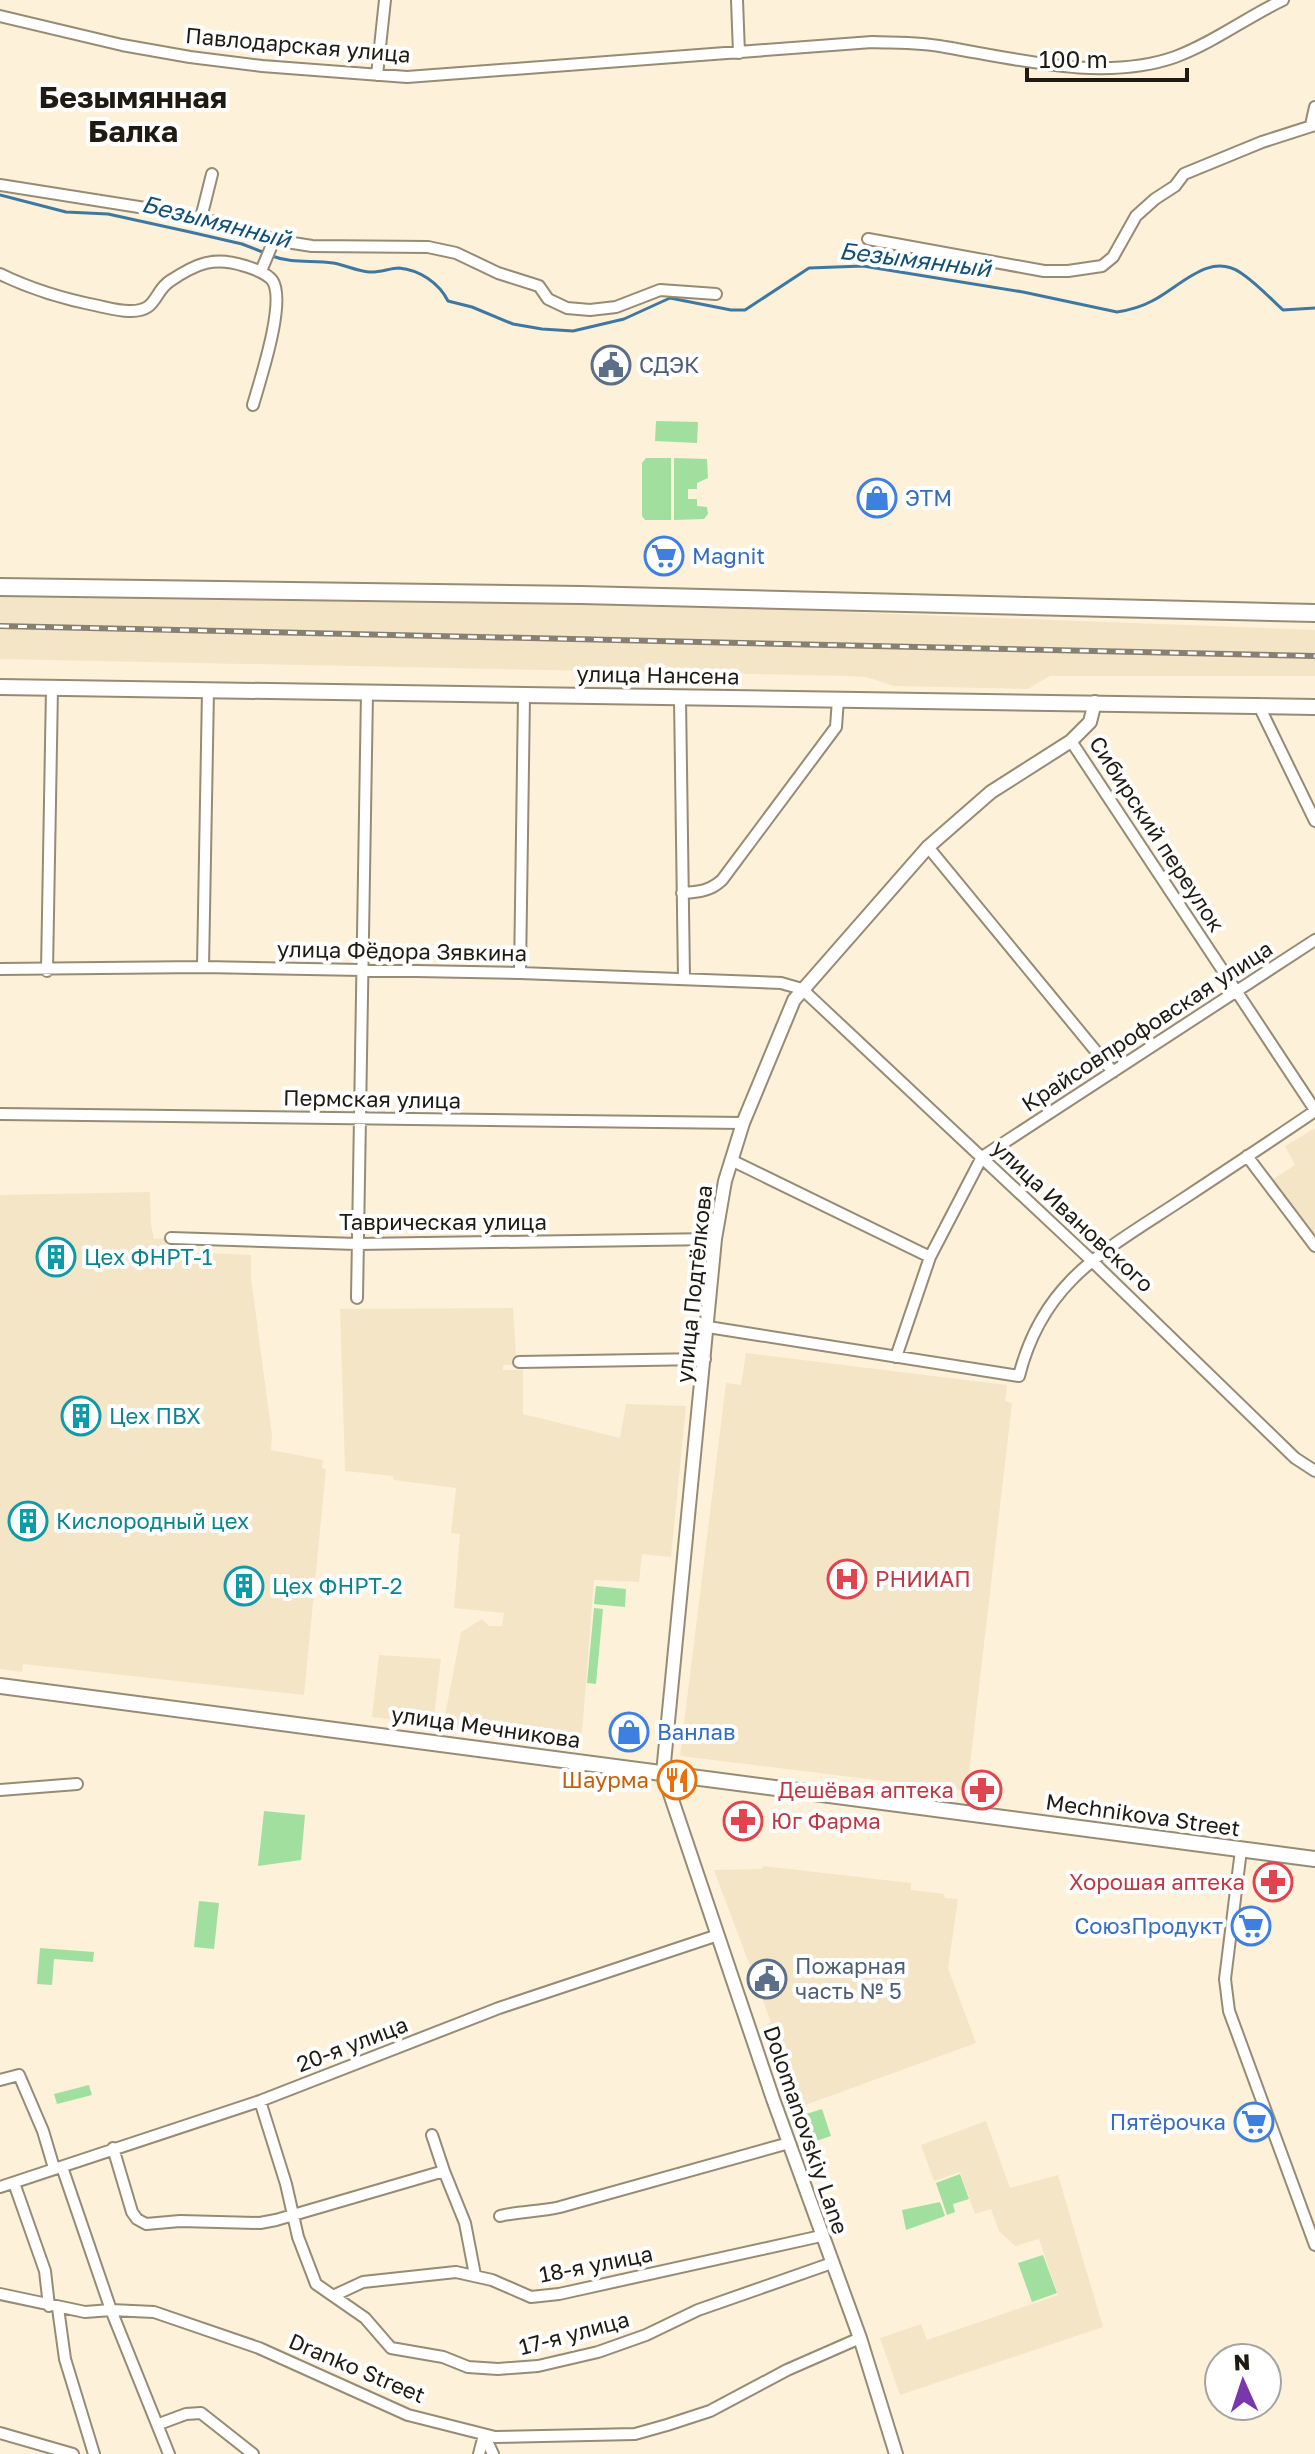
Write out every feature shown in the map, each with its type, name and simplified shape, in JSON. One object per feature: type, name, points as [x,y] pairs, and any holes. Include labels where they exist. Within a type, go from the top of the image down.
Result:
[{"type":"main road","points":[[0,587],[581,595],[1315,613]]},
{"type":"main road","name":"улица Нансена","points":[[0,687],[1315,707]]},
{"type":"main road","name":"улица Мечникова","points":[[0,1686],[1241,1850]]},
{"type":"main road","name":"Mechnikova Street","points":[[1241,1850],[1315,1859]]},
{"type":"street","points":[[377,75],[385,0]]},
{"type":"street","points":[[737,0],[739,53]]},
{"type":"street","name":"Павлодарская улица","points":[[0,16],[122,45],[190,57],[407,77],[872,42],[943,46],[1027,63],[1101,68],[1128,66],[1174,57],[1283,0]]},
{"type":"street","points":[[868,239],[1044,271],[1102,266],[1113,257],[1136,216],[1175,186],[1184,174],[1313,125],[1315,107]]},
{"type":"street","points":[[201,218],[212,174]]},
{"type":"street","points":[[0,185],[201,218],[274,240],[312,246],[428,247],[456,253],[498,273],[539,286],[548,299],[567,308],[590,310],[616,307],[660,290],[716,294]]},
{"type":"street","points":[[262,266],[274,240]]},
{"type":"street","points":[[0,274],[58,298],[130,312],[154,304],[167,282],[214,260],[262,266],[277,293],[276,312],[253,405]]},
{"type":"street","points":[[47,971],[52,688]]},
{"type":"street","points":[[203,967],[208,691]]},
{"type":"street","points":[[357,1298],[367,693]]},
{"type":"street","points":[[520,973],[524,696]]},
{"type":"street","points":[[680,698],[684,978]]},
{"type":"street","points":[[682,893],[702,892],[722,880],[836,727],[838,699]]},
{"type":"street","name":"улица Подтёлкова","points":[[663,1773],[715,1239],[725,1181],[743,1123],[794,1000],[802,989],[928,847],[991,792],[1071,741],[1090,722],[1095,702]]},
{"type":"street","points":[[1259,706],[1315,821]]},
{"type":"street","name":"Сибирский переулок","points":[[1071,741],[1315,1111]]},
{"type":"street","points":[[928,847],[1113,1072]]},
{"type":"street","name":"Крайсовпрофовская улица","points":[[896,1357],[930,1257],[982,1157],[1315,940]]},
{"type":"street","name":"улица Фёдора Зявкина","points":[[0,969],[47,971],[203,967],[520,973],[781,983],[802,989]]},
{"type":"street","name":"улица Ивановского","points":[[802,989],[1091,1260],[1295,1458],[1312,1465]]},
{"type":"street","points":[[708,1327],[1019,1376],[1026,1347],[1042,1316],[1091,1260],[1315,1111]]},
{"type":"street","name":"Пермская улица","points":[[0,1114],[743,1123]]},
{"type":"street","points":[[1247,1156],[1315,1246]]},
{"type":"street","points":[[731,1160],[930,1257]]},
{"type":"street","name":"Таврическая улица","points":[[171,1238],[357,1244],[715,1239]]},
{"type":"street","points":[[519,1362],[705,1359]]},
{"type":"street","name":"Dolomanovskiy Lane","points":[[663,1773],[821,2236],[860,2338],[895,2454]]},
{"type":"street","points":[[0,1790],[77,1784]]},
{"type":"street","points":[[1241,1850],[1225,1979],[1229,2011],[1315,2245]]},
{"type":"street","name":"20-я улица","points":[[0,2187],[260,2101],[499,2008],[718,1935]]},
{"type":"street","points":[[0,2080],[19,2075],[58,2167],[169,2454]]},
{"type":"street","name":"17-я улица","points":[[260,2101],[304,2255],[316,2284],[365,2318],[391,2348],[443,2357],[468,2367],[521,2369],[598,2352],[646,2335],[698,2310],[832,2263]]},
{"type":"street","points":[[432,2135],[465,2223],[475,2275]]},
{"type":"street","points":[[500,2216],[560,2207],[789,2143]]},
{"type":"street","points":[[113,2148],[132,2212],[146,2224],[180,2221],[260,2223],[294,2216],[444,2171]]},
{"type":"street","points":[[14,2183],[45,2271],[65,2359],[94,2454]]},
{"type":"street","name":"18-я улица","points":[[335,2295],[363,2282],[456,2272],[475,2275],[531,2297],[559,2294],[821,2236]]},
{"type":"street","name":"Dranko Street","points":[[0,2294],[85,2312],[154,2312],[259,2348],[408,2415],[484,2435],[567,2437],[635,2434],[710,2411],[787,2370],[860,2338]]},
{"type":"street","points":[[159,2424],[186,2414],[201,2413],[253,2454]]},
{"type":"street","points":[[0,2433],[73,2454]]},
{"type":"street","points":[[479,2454],[484,2435]]},
{"type":"street","points":[[484,2435],[493,2454]]},
{"type":"shaded area","points":[[0,596],[582,602],[1315,630],[1315,676],[1050,676],[1028,689],[894,686],[866,677],[847,676],[0,659]]},
{"type":"shaded area","points":[[1315,1128],[1315,1240],[1270,1181],[1295,1165],[1285,1146]]},
{"type":"shaded area","points":[[150,1192],[154,1239],[164,1238],[167,1251],[251,1255],[251,1278],[272,1436],[271,1450],[323,1460],[322,1468],[326,1469],[304,1695],[23,1664],[22,1672],[0,1669],[0,1195]]},
{"type":"shaded area","points":[[513,1308],[516,1356],[514,1365],[503,1365],[503,1370],[523,1370],[523,1414],[620,1438],[626,1404],[686,1406],[671,1557],[642,1554],[639,1582],[594,1580],[582,1733],[577,1733],[575,1746],[443,1726],[461,1632],[482,1619],[489,1626],[502,1626],[504,1613],[454,1608],[460,1534],[451,1533],[456,1488],[345,1471],[340,1309]]},
{"type":"shaded area","name":"РНИИАП","points":[[746,1353],[1007,1385],[1005,1401],[1012,1403],[967,1791],[680,1756],[726,1383],[741,1385]]},
{"type":"shaded area","points":[[379,1655],[441,1659],[433,1724],[372,1717]]},
{"type":"shaded area","points":[[763,1866],[911,1883],[911,1890],[958,1899],[948,1968],[976,2043],[797,2108],[767,2024],[771,2022],[714,1870],[762,1869]]},
{"type":"shaded area","points":[[986,2121],[1010,2188],[1058,2175],[1103,2327],[900,2395],[880,2338],[921,2324],[927,2340],[1058,2295],[1039,2239],[1015,2246],[999,2231],[991,2209],[975,2214],[960,2172],[934,2181],[921,2145]]},
{"type":"green space","points":[[656,421],[698,422],[697,443],[655,441]]},
{"type":"green space","points":[[646,458],[671,458],[671,520],[645,520],[642,516],[642,463]]},
{"type":"green space","points":[[674,458],[707,459],[708,478],[697,483],[697,489],[688,489],[688,499],[697,499],[697,506],[707,507],[708,514],[704,519],[674,520]]},
{"type":"green space","points":[[596,1586],[626,1589],[625,1607],[594,1604]]},
{"type":"green space","points":[[594,1608],[603,1609],[596,1684],[587,1683]]},
{"type":"green space","points":[[264,1811],[305,1815],[301,1860],[258,1866]]},
{"type":"green space","points":[[199,1901],[219,1903],[214,1949],[194,1947]]},
{"type":"green space","points":[[40,1948],[94,1952],[93,1962],[54,1959],[52,1985],[37,1984]]},
{"type":"green space","points":[[89,2085],[92,2095],[57,2104],[54,2094]]},
{"type":"green space","points":[[822,2109],[831,2136],[813,2142],[803,2115]]},
{"type":"green space","points":[[960,2174],[969,2199],[953,2204],[955,2212],[947,2215],[936,2183]]},
{"type":"green space","points":[[940,2202],[945,2216],[906,2230],[902,2210]]},
{"type":"green space","points":[[1043,2255],[1057,2293],[1032,2302],[1018,2263]]},
{"type":"waterway","name":"Безымянный","points":[[0,195],[66,212],[108,214],[242,244],[265,253]]},
{"type":"waterway","name":"Безымянный","points":[[272,256],[333,263],[369,272],[407,269],[434,283],[448,301],[513,324],[573,331],[624,319],[670,298],[745,310],[809,268],[863,266],[1023,292],[1117,312],[1148,303],[1206,268],[1229,267],[1241,273],[1283,310],[1315,308]]},
{"type":"railway","points":[[0,626],[1315,656]]},
{"type":"place","name":"СДЭК","points":[[611,365]]},
{"type":"place","name":"ЭТМ","points":[[877,498]]},
{"type":"place","name":"Magnit","points":[[664,556]]},
{"type":"place","name":"Цех ФНРТ-1","points":[[56,1257]]},
{"type":"place","name":"Цех ПВХ","points":[[81,1416]]},
{"type":"place","name":"Кислородный цех","points":[[28,1521]]},
{"type":"place","name":"РНИИАП","points":[[847,1579]]},
{"type":"place","name":"Цех ФНРТ-2","points":[[244,1586]]},
{"type":"place","name":"Ванлав","points":[[629,1732]]},
{"type":"place","name":"Шаурма","points":[[677,1780]]},
{"type":"place","name":"Дешёвая аптека","points":[[982,1790]]},
{"type":"place","name":"Юг Фарма","points":[[743,1821]]},
{"type":"place","name":"Хорошая аптека","points":[[1273,1882]]},
{"type":"place","name":"СоюзПродукт","points":[[1251,1926]]},
{"type":"place","name":"Пожарная часть № 5","points":[[767,1979]]},
{"type":"place","name":"Пятёрочка","points":[[1254,2122]]},
{"type":"district","name":"Безымянная Балка","points":[[133,115]]}]
